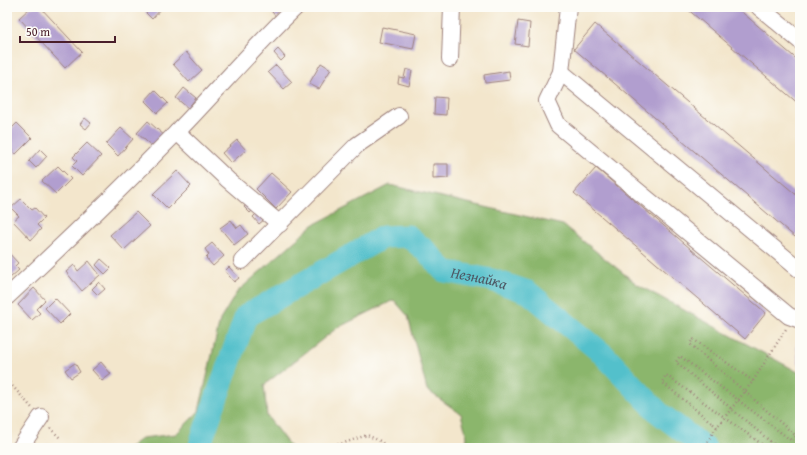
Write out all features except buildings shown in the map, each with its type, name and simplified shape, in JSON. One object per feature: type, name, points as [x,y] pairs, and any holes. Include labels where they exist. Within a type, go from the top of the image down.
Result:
[{"type":"street","points":[[7,297],[51,256],[177,132],[296,7]]},
{"type":"street","points":[[450,59],[452,7]]},
{"type":"street","points":[[568,7],[561,72],[547,100],[558,125],[783,311],[797,319]]},
{"type":"street","points":[[758,7],[800,41]]},
{"type":"street","points":[[561,72],[800,270]]},
{"type":"street","points":[[242,261],[357,145],[399,116]]},
{"type":"street","points":[[177,132],[228,180],[280,224]]},
{"type":"street","points":[[20,448],[41,417]]},
{"type":"path","points":[[703,448],[797,319]]},
{"type":"path","points":[[753,381],[693,339],[690,344],[796,436],[792,441],[680,356],[676,362],[778,448]]},
{"type":"path","points":[[717,427],[662,382],[666,375],[768,448]]},
{"type":"path","points":[[322,448],[344,443],[367,435],[380,441],[389,448]]},
{"type":"green space","points":[[390,185],[563,225],[638,285],[800,373],[800,448],[465,448],[467,437],[461,414],[427,390],[408,316],[394,300],[337,328],[264,385],[267,416],[291,448],[129,448],[142,438],[176,434],[199,411],[220,320],[237,292],[313,225]]},
{"type":"water","points":[[194,441],[201,441],[207,448],[185,448]]},
{"type":"waterway","name":"Незнайка","points":[[200,448],[201,441],[246,316],[383,237],[408,236],[427,252],[444,271],[492,280],[528,292],[603,354],[659,413],[705,448]]}]
